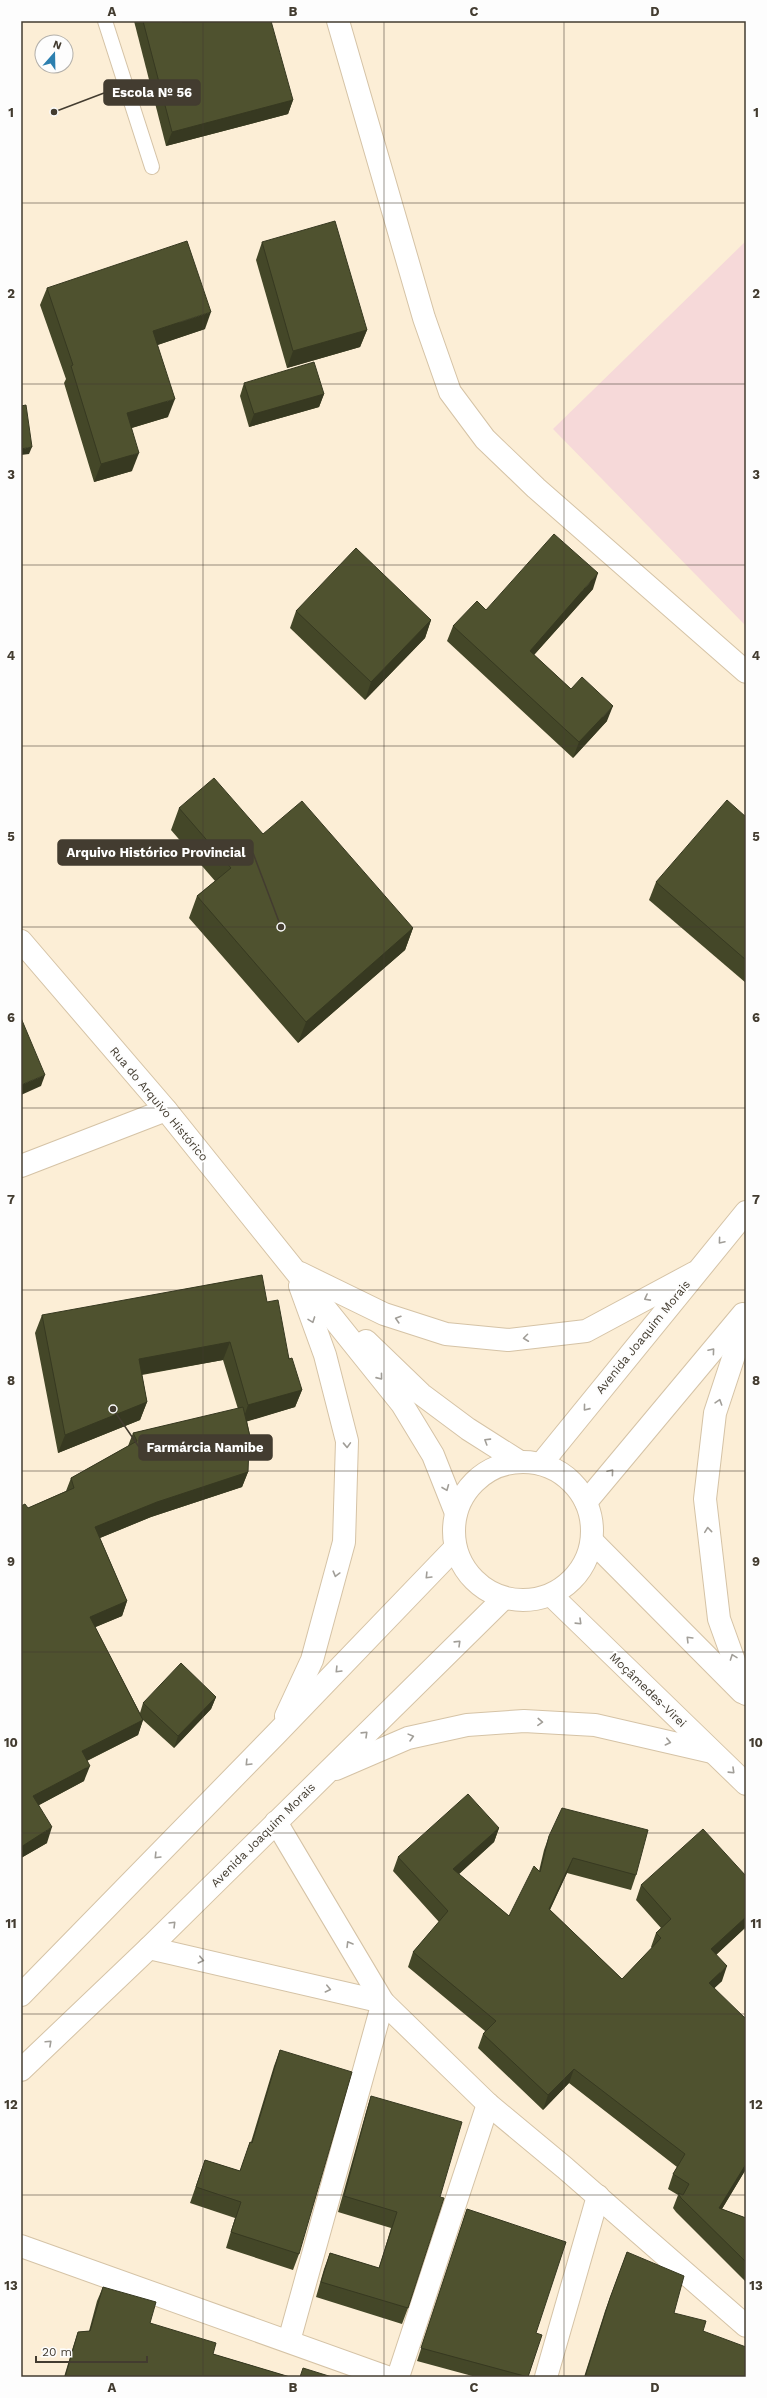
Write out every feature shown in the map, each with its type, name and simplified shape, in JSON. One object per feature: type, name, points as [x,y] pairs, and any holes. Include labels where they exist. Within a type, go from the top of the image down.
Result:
[{"type":"street","points":[[338,21],[424,318],[450,392],[485,439],[536,488],[746,672]]},
{"type":"street","name":"Rua do Arquivo Histórico","points":[[21,940],[166,1110],[294,1270]]},
{"type":"street","points":[[21,1166],[166,1110]]},
{"type":"street","name":"Avenida Joaquim Morais","points":[[530,1463],[746,1212]]},
{"type":"street","points":[[294,1270],[384,1314],[446,1334],[508,1340],[586,1331],[694,1274]]},
{"type":"street","points":[[294,1270],[421,1394],[468,1429],[530,1463],[559,1472],[574,1485],[586,1502],[592,1521],[592,1541],[585,1563],[571,1582],[551,1595],[528,1601],[504,1598],[486,1590],[471,1577],[460,1561],[455,1548],[453,1534],[456,1513],[465,1492],[480,1477],[500,1466],[530,1463]]},
{"type":"street","points":[[294,1270],[402,1404],[433,1455],[456,1513]]},
{"type":"street","points":[[277,1733],[312,1660],[344,1542],[347,1441],[325,1355],[294,1270]]},
{"type":"street","points":[[586,1502],[746,1311]]},
{"type":"street","points":[[746,1319],[714,1414],[705,1499],[719,1619],[746,1695]]},
{"type":"street","points":[[592,1541],[746,1695]]},
{"type":"street","points":[[22,1994],[455,1548]]},
{"type":"street","name":"Moçâmedes-Virei","points":[[551,1595],[746,1784]]},
{"type":"street","name":"Avenida Joaquim Morais","points":[[24,2066],[149,1948],[504,1598]]},
{"type":"street","points":[[324,1774],[408,1738],[467,1725],[510,1722],[595,1726],[712,1752]]},
{"type":"street","points":[[276,1822],[383,2002],[488,2104],[598,2196],[746,2326]]},
{"type":"street","points":[[149,1948],[383,2002]]},
{"type":"street","points":[[289,2341],[383,2002]]},
{"type":"street","points":[[398,2377],[488,2104]]},
{"type":"street","points":[[546,2377],[598,2196]]},
{"type":"street","points":[[21,2246],[387,2377]]},
{"type":"lane","points":[[105,21],[152,166]]},
{"type":"shaded area","points":[[746,241],[746,626],[553,429]]},
{"type":"building","points":[[143,21],[271,21],[293,100],[172,132]]},
{"type":"building","points":[[335,221],[367,330],[293,351],[262,242]]},
{"type":"building","points":[[187,241],[211,312],[153,331],[175,399],[127,413],[139,453],[101,464],[71,366],[73,365],[47,288]]},
{"type":"building","points":[[314,362],[324,394],[254,414],[244,383]]},
{"type":"building","points":[[26,405],[32,447],[21,449],[21,406]]},
{"type":"building","points":[[554,534],[598,573],[530,651],[571,689],[582,677],[613,706],[579,742],[453,626],[477,601],[486,610]]},
{"type":"building","points":[[356,548],[431,620],[371,682],[296,611]]},
{"type":"building","points":[[214,778],[263,834],[302,801],[413,928],[306,1022],[197,896],[231,868],[179,808]]},
{"type":"building","points":[[727,800],[746,817],[746,960],[656,882]]},
{"type":"building","points":[[21,1018],[45,1075],[21,1085]]},
{"type":"building","points":[[262,1275],[267,1302],[278,1300],[289,1359],[292,1358],[302,1390],[248,1405],[230,1342],[139,1359],[147,1402],[65,1435],[42,1315]]},
{"type":"building","points":[[243,1407],[252,1445],[249,1445],[248,1472],[157,1502],[95,1527],[127,1601],[90,1617],[143,1720],[82,1751],[90,1766],[33,1796],[52,1827],[21,1847],[21,1506],[25,1504],[28,1508],[74,1488],[71,1478],[137,1441],[133,1433]]},
{"type":"building","points":[[181,1663],[216,1697],[178,1736],[143,1703]]},
{"type":"building","points":[[468,1794],[499,1828],[453,1869],[509,1916],[534,1866],[540,1872],[549,1836],[562,1808],[648,1830],[636,1875],[573,1858],[549,1909],[622,1979],[661,1938],[656,1933],[671,1919],[641,1885],[703,1829],[746,1876],[746,1917],[711,1949],[727,1966],[709,1983],[746,2019],[746,2164],[719,2208],[746,2218],[746,2262],[681,2198],[678,2193],[683,2195],[689,2184],[673,2174],[685,2154],[574,2069],[548,2095],[483,2034],[496,2021],[413,1952],[448,1911],[398,1857]]},
{"type":"building","points":[[280,2050],[352,2072],[299,2254],[231,2232],[241,2202],[196,2187],[205,2160],[240,2171],[250,2142],[252,2143]]},
{"type":"building","points":[[371,2096],[462,2122],[440,2197],[444,2198],[408,2308],[321,2282],[330,2253],[379,2268],[397,2212],[344,2196]]},
{"type":"building","points":[[467,2209],[566,2242],[536,2333],[542,2335],[528,2377],[421,2348]]},
{"type":"building","points":[[627,2252],[684,2276],[674,2313],[706,2321],[703,2331],[746,2347],[746,2377],[585,2377],[610,2298]]},
{"type":"building","points":[[103,2287],[156,2302],[150,2323],[216,2343],[213,2354],[290,2377],[65,2377],[78,2332],[90,2331]]},
{"type":"building","points":[[303,2368],[332,2377],[300,2377]]},
{"type":"place","name":"Escola Nº 56","points":[[54,112]]},
{"type":"place","name":"Arquivo Histórico Provincial","points":[[281,927]]},
{"type":"place","name":"Farmárcia Namibe","points":[[113,1409]]}]
